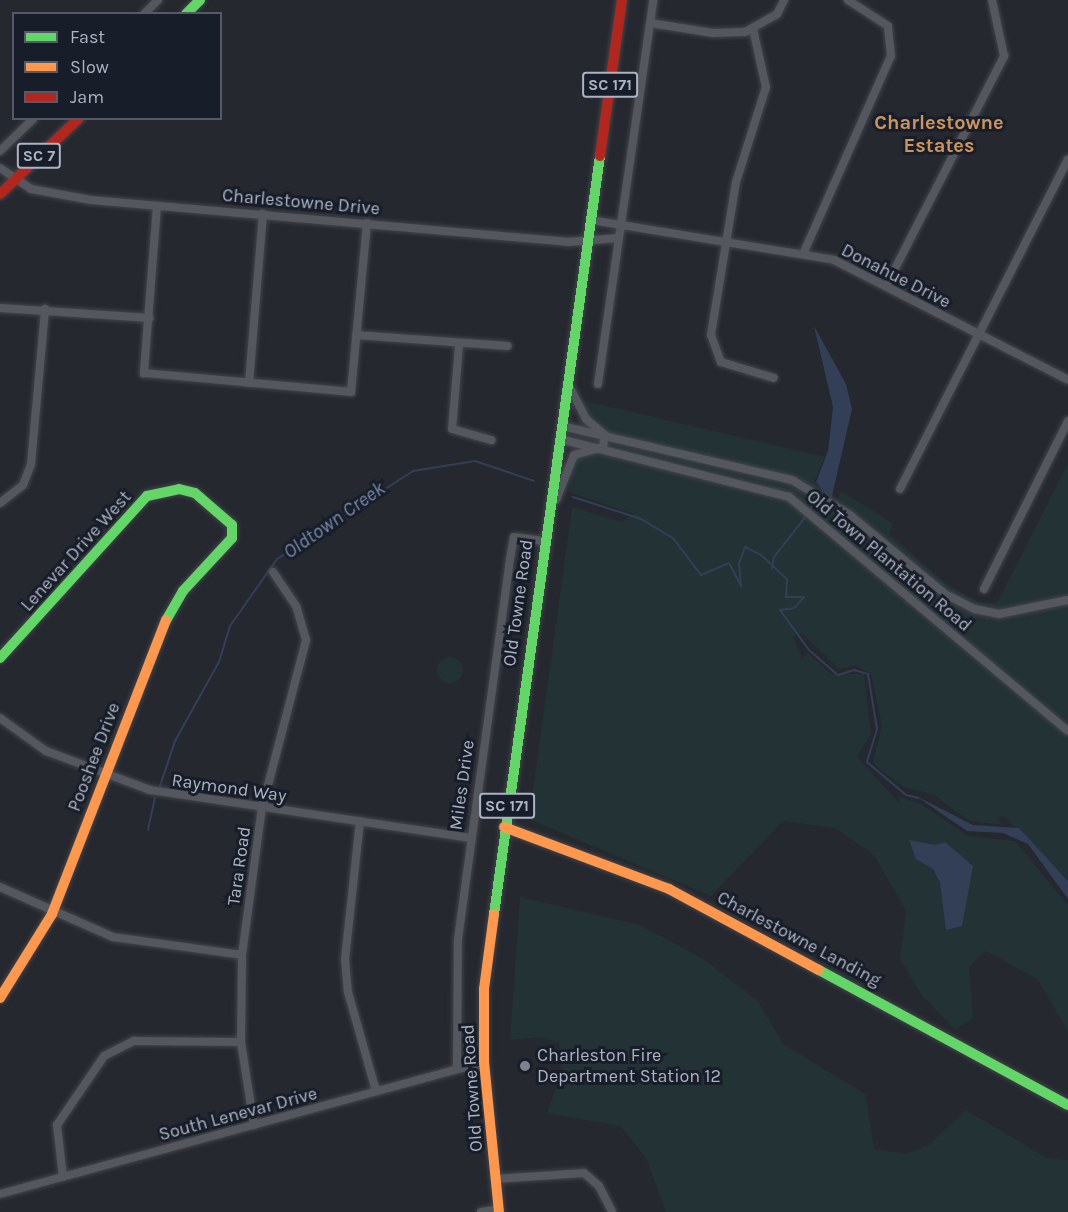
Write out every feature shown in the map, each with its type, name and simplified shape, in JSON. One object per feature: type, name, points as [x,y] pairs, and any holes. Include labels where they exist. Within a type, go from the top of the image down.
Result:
[{"type":"street","points":[[146,12],[158,0]]},
{"type":"street","points":[[188,12],[200,0]]},
{"type":"street","name":"Old Towne Road","points":[[499,1210],[484,1062],[484,988],[543,541],[562,426],[622,0]]},
{"type":"street","points":[[598,384],[653,0]]},
{"type":"street","points":[[650,23],[713,33],[753,29],[777,14],[784,0]]},
{"type":"street","points":[[804,252],[891,56],[888,26],[848,0]]},
{"type":"street","points":[[886,286],[1000,65],[1004,44],[992,0]]},
{"type":"street","points":[[753,29],[766,87],[736,182],[726,241],[713,353],[734,368],[774,378]]},
{"type":"street","points":[[0,151],[32,120]]},
{"type":"street","name":"SC 7","points":[[0,194],[77,120]]},
{"type":"street","points":[[900,489],[1068,159]]},
{"type":"street","points":[[0,168],[15,180]]},
{"type":"street","name":"Charlestowne Drive","points":[[15,180],[67,197],[157,206],[588,242],[619,238]]},
{"type":"street","points":[[157,206],[144,373],[351,392],[367,223]]},
{"type":"street","points":[[249,383],[263,214]]},
{"type":"street","name":"Donahue Drive","points":[[591,220],[804,252],[886,286],[1068,380]]},
{"type":"street","points":[[0,308],[45,309],[150,318]]},
{"type":"street","points":[[0,503],[22,485],[31,464],[45,309]]},
{"type":"street","points":[[356,335],[459,346],[508,346]]},
{"type":"street","points":[[459,346],[452,429],[491,440]]},
{"type":"street","points":[[547,517],[574,455],[603,447],[605,435],[586,419],[568,382]]},
{"type":"street","points":[[984,589],[1068,421]]},
{"type":"street","name":"Old Town Plantation Road","points":[[562,426],[792,480],[850,515],[945,594],[975,609],[999,614],[1068,600]]},
{"type":"street","name":"Old Town Plantation Road","points":[[560,439],[603,447],[801,504],[1068,731]]},
{"type":"street","name":"Lenevar Drive West","points":[[0,658],[147,496],[179,489],[209,499],[232,525],[232,538]]},
{"type":"street","name":"Miles Drive","points":[[457,1069],[458,939],[470,838],[514,537],[543,541]]},
{"type":"street","name":"Pooshee Drive","points":[[0,998],[52,914],[166,614],[232,538]]},
{"type":"street","name":"Tara Road","points":[[254,1125],[241,1042],[242,955],[262,808],[283,716],[305,658],[301,618],[273,572]]},
{"type":"street","name":"Raymond Way","points":[[0,718],[46,752],[164,794],[470,838]]},
{"type":"street","points":[[360,821],[345,959],[348,992],[376,1091]]},
{"type":"street","name":"Charlestowne Landing","points":[[504,827],[669,889],[1068,1106]]},
{"type":"street","points":[[0,886],[52,914],[113,938],[242,955]]},
{"type":"street","points":[[63,1177],[57,1125],[104,1056],[134,1041],[241,1042]]},
{"type":"street","name":"South Lenevar Drive","points":[[0,1194],[484,1062]]},
{"type":"street","points":[[495,1179],[584,1173],[599,1186],[612,1212]]},
{"type":"street","points":[[481,1212],[499,1210]]},
{"type":"shaded area","points":[[581,400],[825,457],[814,482],[838,499],[841,491],[894,524],[889,533],[948,585],[978,602],[997,603],[1068,463],[1068,880],[1004,816],[997,818],[1003,825],[969,821],[933,794],[905,788],[878,768],[873,762],[882,726],[871,674],[855,665],[839,669],[802,633],[793,637],[802,658],[808,653],[831,674],[864,674],[871,734],[857,757],[900,804],[898,796],[921,804],[968,836],[1015,841],[1068,905],[1068,1032],[1038,980],[986,951],[969,967],[973,1018],[955,1030],[921,994],[900,959],[906,911],[874,855],[835,828],[783,821],[711,896],[529,819],[572,507],[622,522],[634,514],[569,492]]},
{"type":"shaded area","points":[[450,657],[459,661],[463,670],[459,679],[450,683],[441,679],[437,670],[441,661]]},
{"type":"shaded area","points":[[520,897],[640,925],[702,958],[758,1001],[783,1044],[865,1094],[874,1149],[906,1154],[930,1144],[966,1110],[1047,1158],[1068,1160],[1068,1212],[666,1212],[646,1158],[620,1126],[547,1113],[562,1071],[559,1043],[542,1037],[510,1040]]},
{"type":"water","points":[[814,326],[846,384],[852,409],[831,500],[816,482],[828,451],[833,407]]},
{"type":"water","points":[[916,796],[973,825],[1019,828],[1068,881],[1068,899],[1028,844],[1003,833],[967,831]]},
{"type":"water","points":[[909,840],[935,845],[945,842],[973,866],[962,926],[946,930],[940,882],[933,869],[916,859]]},
{"type":"waterway","name":"Oldtown Creek","points":[[160,786],[175,741],[219,662],[230,626],[277,559],[413,471],[475,461],[534,481]]},
{"type":"waterway","name":"Oldtown Creek","points":[[573,497],[641,519],[673,538],[701,575],[729,563],[741,586],[739,564],[745,547],[761,555],[787,579],[786,597],[804,597],[794,608],[780,610],[809,650],[838,675],[854,670],[868,674],[877,729],[867,762],[906,795],[919,798]]},
{"type":"waterway","points":[[809,511],[818,499]]},
{"type":"waterway","points":[[772,568],[774,557],[806,516]]},
{"type":"waterway","name":"Oldtown Creek","points":[[148,830],[155,798]]},
{"type":"traffic: fast","points":[[188,12],[200,0]]},
{"type":"traffic: fast","points":[[494,914],[600,156]]},
{"type":"traffic: fast","points":[[0,658],[147,496],[179,489],[195,493],[232,525],[232,538],[183,591],[166,620]]},
{"type":"traffic: fast","points":[[819,970],[1068,1105]]},
{"type":"traffic: slow","points":[[0,998],[52,914],[166,620]]},
{"type":"traffic: slow","points":[[504,827],[669,889],[819,970]]},
{"type":"traffic: slow","points":[[494,914],[484,989],[484,1062],[499,1212]]},
{"type":"traffic: jam","points":[[600,156],[622,0]]},
{"type":"traffic: jam","points":[[0,194],[77,120]]},
{"type":"place","name":"Charleston Fire Department Station 12","points":[[525,1066]]},
{"type":"district","name":"Charlestowne Estates","points":[[939,134]]}]
